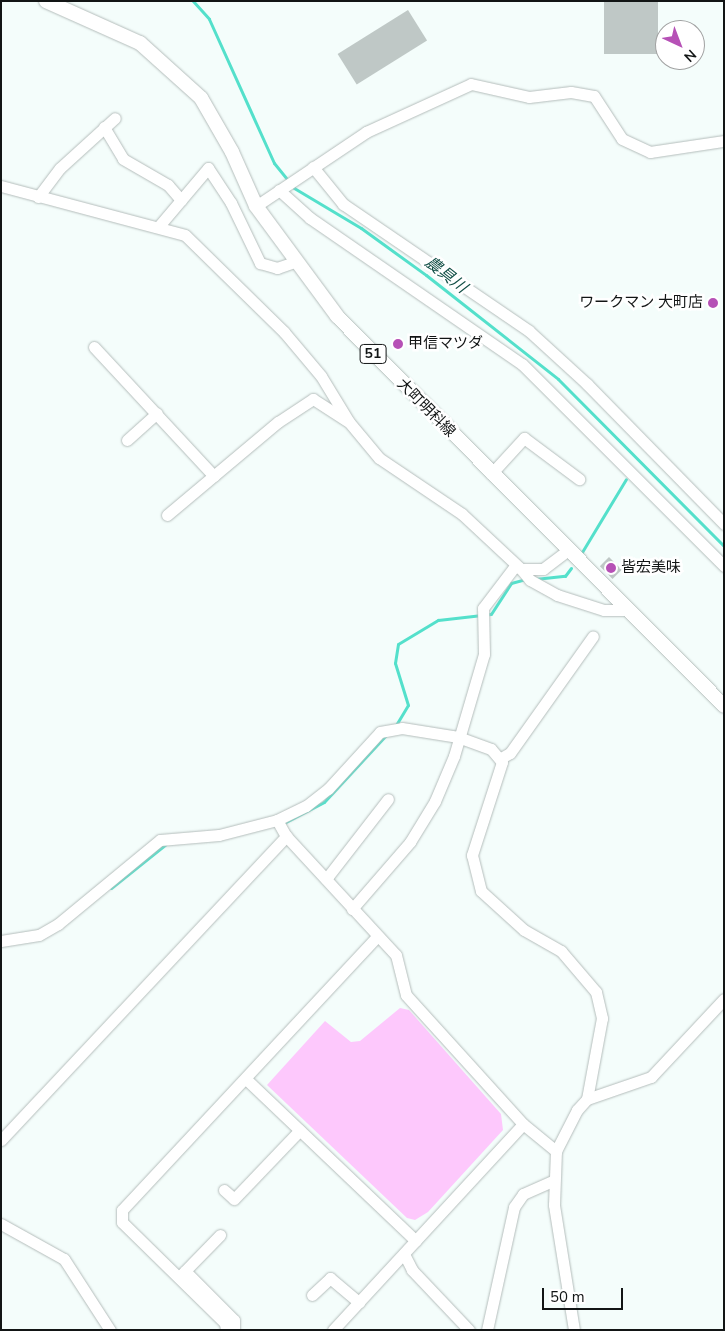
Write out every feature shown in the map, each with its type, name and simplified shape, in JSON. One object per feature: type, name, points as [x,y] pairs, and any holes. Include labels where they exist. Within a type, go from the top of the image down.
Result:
[{"type":"main road","name":"大町明科線","points":[[46,1],[140,43],[180,76],[218,123],[256,206],[294,262],[336,316],[567,551],[724,706]]},
{"type":"street","points":[[256,206],[366,132],[471,84],[529,97],[564,92],[594,96],[622,138],[650,152],[724,141]]},
{"type":"street","points":[[38,197],[60,168],[115,118]]},
{"type":"street","points":[[104,128],[123,158],[184,196]]},
{"type":"street","points":[[159,226],[208,168],[231,203],[260,263],[277,268],[294,262]]},
{"type":"street","points":[[309,169],[343,204],[529,331],[587,384],[724,524]]},
{"type":"street","points":[[1,186],[38,197],[159,226],[198,244],[277,325],[321,376],[348,422],[368,448],[462,514],[530,580],[557,595],[604,610],[627,610]]},
{"type":"street","points":[[280,189],[310,218],[522,364],[724,566]]},
{"type":"street","points":[[94,347],[157,412],[214,476]]},
{"type":"street","points":[[167,515],[278,422],[313,399],[348,422]]},
{"type":"street","points":[[127,440],[157,412]]},
{"type":"street","points":[[491,474],[524,438],[579,479]]},
{"type":"street","points":[[518,567],[543,569],[567,551]]},
{"type":"street","points":[[352,909],[420,828],[444,781],[484,654],[483,608],[518,567]]},
{"type":"street","points":[[587,1099],[602,1018],[596,992],[561,951],[524,930],[491,902],[473,871],[475,841],[501,758],[510,753],[557,682],[594,636]]},
{"type":"street","points":[[1,941],[40,935],[58,924],[160,840],[219,835],[278,820],[320,796],[380,732],[402,728],[458,737],[491,749],[501,758]]},
{"type":"street","points":[[326,879],[388,799]]},
{"type":"street","points":[[278,820],[286,836],[377,937],[396,955],[406,995],[523,1124],[556,1150]]},
{"type":"street","points":[[1,1140],[286,836]]},
{"type":"street","points":[[234,1330],[234,1320],[120,1216],[192,1133],[247,1080],[377,937]]},
{"type":"street","points":[[574,1330],[554,1180],[556,1150],[576,1110],[587,1099],[651,1077],[724,999]]},
{"type":"street","points":[[247,1080],[416,1241]]},
{"type":"street","points":[[333,1330],[523,1124]]},
{"type":"street","points":[[224,1190],[234,1199],[300,1130]]},
{"type":"street","points":[[487,1330],[514,1208],[523,1194],[554,1180]]},
{"type":"street","points":[[1,1224],[64,1259],[89,1292],[110,1330]]},
{"type":"street","points":[[182,1274],[220,1235]]},
{"type":"street","points":[[404,1254],[412,1270],[469,1330]]},
{"type":"street","points":[[182,1274],[225,1323],[226,1330]]},
{"type":"street","points":[[312,1295],[330,1278],[358,1302]]},
{"type":"shaded area","points":[[400,1008],[409,1010],[501,1114],[503,1130],[428,1212],[415,1220],[407,1218],[267,1085],[325,1021],[351,1042],[360,1041]]},
{"type":"building","points":[[604,1],[658,1],[658,20],[655,20],[655,54],[604,54]]},
{"type":"building","points":[[408,10],[427,41],[357,85],[338,54]]},
{"type":"building","points":[[609,557],[622,570],[613,579],[600,566]]},
{"type":"waterway","name":"農具川","points":[[193,1],[209,19],[274,163],[294,188],[361,228],[426,275],[558,379],[724,546]]},
{"type":"waterway","points":[[582,552],[626,479]]},
{"type":"waterway","points":[[535,579],[565,576],[571,568]]},
{"type":"waterway","points":[[396,725],[408,705],[395,663],[398,644],[438,620],[491,614],[511,583],[526,579]]},
{"type":"waterway","points":[[282,824],[324,802],[386,735]]},
{"type":"waterway","points":[[111,888],[166,844]]},
{"type":"place","name":"ワークマン 大町店","points":[[713,303]]},
{"type":"place","name":"甲信マツダ","points":[[398,344]]},
{"type":"place","name":"皆宏美味","points":[[611,568]]}]
